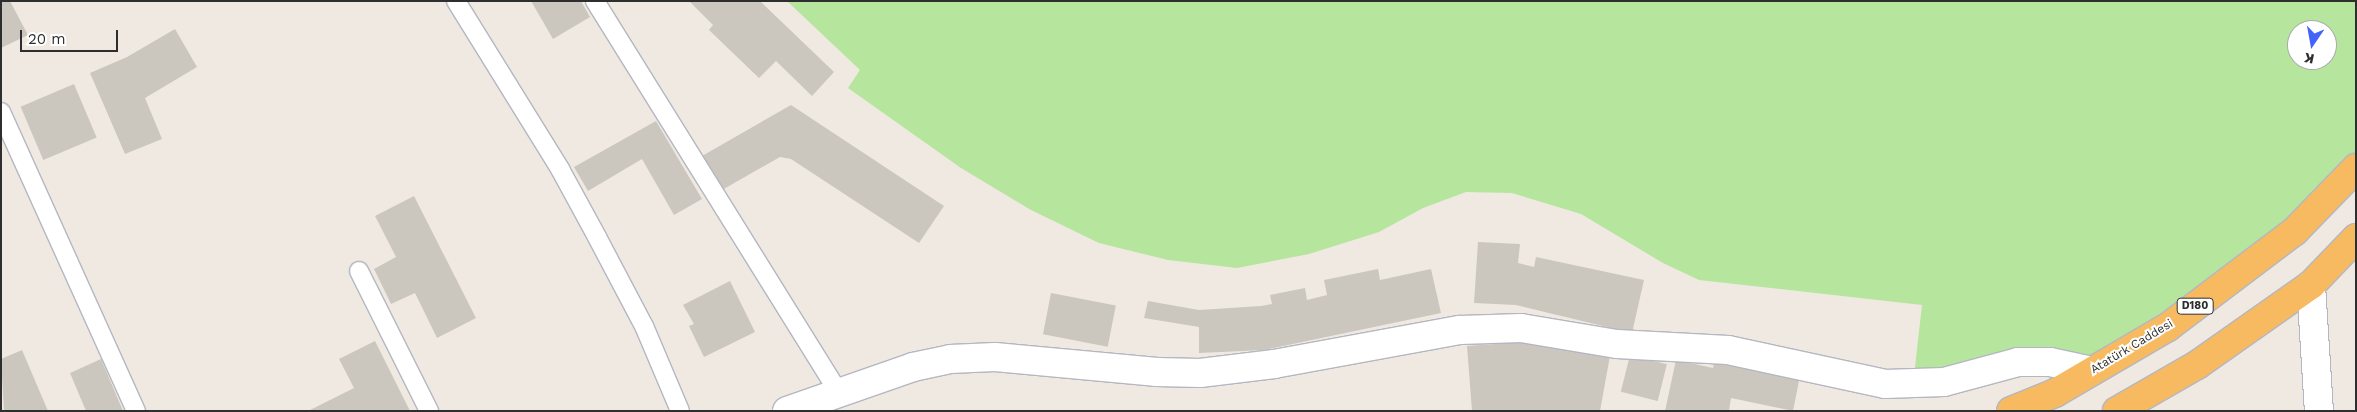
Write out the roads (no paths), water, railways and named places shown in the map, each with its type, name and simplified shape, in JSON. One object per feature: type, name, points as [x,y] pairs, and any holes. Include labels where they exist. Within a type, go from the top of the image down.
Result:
[{"type":"highway","name":"Atatürk Caddesi","points":[[2011,411],[2055,393],[2168,327],[2295,231],[2356,168]]},
{"type":"highway","points":[[2117,411],[2197,365],[2311,285],[2356,238]]},
{"type":"street","points":[[2311,285],[2319,411]]},
{"type":"street","points":[[787,411],[838,392],[950,359],[995,357],[1158,372],[1200,373],[1274,364],[1460,330],[1521,328],[1617,344],[1728,350],[1885,384],[1944,382],[2018,362],[2050,362],[2092,371]]},
{"type":"lane","points":[[456,1],[560,169],[644,326],[680,411]]},
{"type":"lane","points":[[595,1],[838,392]]},
{"type":"lane","points":[[1,112],[136,411]]},
{"type":"lane","points":[[359,271],[429,411]]}]
